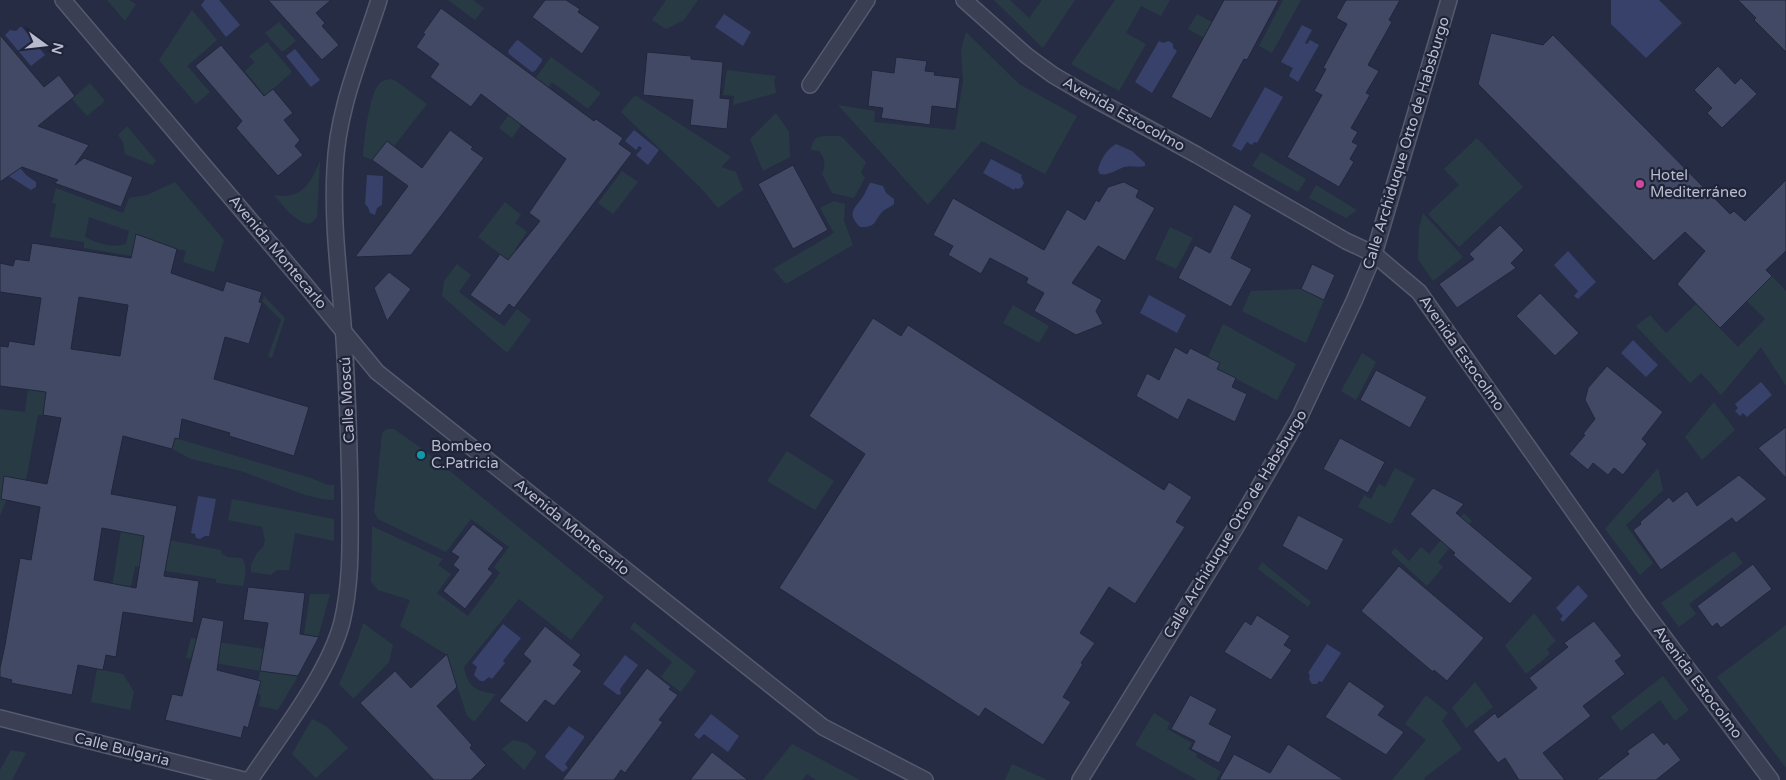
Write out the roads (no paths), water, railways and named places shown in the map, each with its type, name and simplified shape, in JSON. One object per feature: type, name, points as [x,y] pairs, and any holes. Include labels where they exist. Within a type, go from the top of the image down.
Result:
[{"type":"street","name":"Avenida Montecarlo","points":[[63,0],[377,372],[823,728],[925,780]]},
{"type":"street","name":"Calle Moscú","points":[[250,780],[311,687],[330,653],[342,622],[351,554],[348,410],[335,219],[334,169],[338,130],[348,92],[379,0]]},
{"type":"street","points":[[810,85],[867,0]]},
{"type":"street","name":"Avenida Estocolmo","points":[[964,0],[1027,56],[1053,75],[1374,254],[1420,292],[1641,607],[1771,780]]},
{"type":"street","name":"Calle Archiduque Otto de Habsburgo","points":[[1080,780],[1272,468],[1299,418],[1374,254],[1449,0]]},
{"type":"street","name":"Calle Bulgaria","points":[[0,718],[244,780]]},
{"type":"water","points":[[205,0],[219,0],[240,25],[226,37],[201,5]]},
{"type":"water","points":[[1611,0],[1659,0],[1682,23],[1646,58],[1611,24]]},
{"type":"water","points":[[724,14],[751,32],[743,46],[715,27]]},
{"type":"water","points":[[1302,25],[1312,30],[1305,43],[1307,44],[1310,40],[1319,45],[1298,82],[1289,76],[1293,68],[1281,62]]},
{"type":"water","points":[[20,27],[45,55],[31,66],[5,35],[10,30],[16,31]]},
{"type":"water","points":[[518,40],[542,59],[535,71],[532,72],[509,54],[508,51]]},
{"type":"water","points":[[1159,41],[1163,43],[1169,41],[1177,51],[1152,93],[1135,82]]},
{"type":"water","points":[[295,49],[320,80],[311,87],[286,56]]},
{"type":"water","points":[[1265,87],[1283,97],[1257,143],[1254,142],[1252,145],[1247,142],[1241,151],[1232,146]]},
{"type":"water","points":[[634,130],[659,150],[648,165],[636,155],[642,148],[639,146],[636,150],[625,141]]},
{"type":"water","points":[[1116,144],[1132,151],[1145,163],[1145,166],[1127,166],[1109,173],[1100,174],[1098,170],[1102,159]]},
{"type":"water","points":[[13,159],[26,175],[36,182],[36,187],[31,190],[4,173]]},
{"type":"water","points":[[991,159],[1022,175],[1024,183],[1022,187],[1015,188],[1014,190],[983,173]]},
{"type":"water","points":[[367,175],[383,176],[382,205],[377,208],[375,215],[370,213],[365,204]]},
{"type":"water","points":[[870,183],[883,186],[886,193],[894,199],[894,204],[880,214],[875,223],[870,226],[860,227],[853,218],[853,210]]},
{"type":"water","points":[[1568,251],[1596,282],[1578,299],[1574,296],[1578,291],[1554,265]]},
{"type":"water","points":[[1149,295],[1186,315],[1177,333],[1140,313]]},
{"type":"water","points":[[1633,340],[1658,365],[1646,377],[1621,353]]},
{"type":"water","points":[[1761,382],[1772,395],[1747,417],[1743,413],[1740,416],[1735,411],[1738,408],[1735,404]]},
{"type":"water","points":[[198,496],[216,499],[209,536],[200,539],[191,533]]},
{"type":"water","points":[[1578,585],[1588,596],[1563,622],[1560,619],[1563,616],[1556,608]]},
{"type":"water","points":[[503,624],[521,638],[492,679],[489,677],[484,681],[480,681],[474,675],[477,667],[472,663]]},
{"type":"water","points":[[1327,644],[1341,653],[1322,682],[1319,681],[1317,684],[1312,684],[1308,673]]},
{"type":"water","points":[[625,655],[638,665],[620,689],[621,694],[618,695],[603,684]]},
{"type":"water","points":[[711,714],[739,736],[728,752],[704,734],[699,739],[694,735]]},
{"type":"water","points":[[569,726],[584,736],[584,738],[565,764],[568,768],[563,772],[545,756]]},
{"type":"place","name":"Hotel Mediterráneo","points":[[1640,184]]},
{"type":"place","name":"Bombeo C.Patricia","points":[[421,455]]}]
